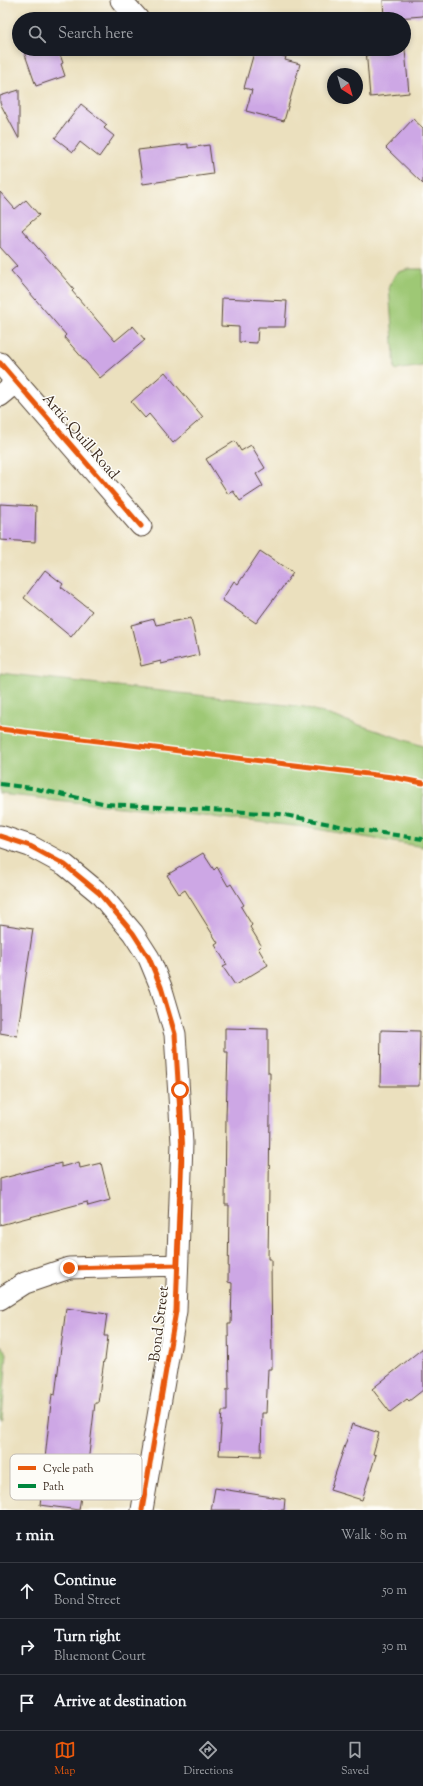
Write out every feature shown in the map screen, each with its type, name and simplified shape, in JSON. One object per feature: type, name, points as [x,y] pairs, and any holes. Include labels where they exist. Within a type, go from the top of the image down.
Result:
[{"type":"street","points":[[121,0],[132,12]]},
{"type":"street","name":"Artic Quill Road","points":[[0,363],[141,526]]},
{"type":"street","points":[[0,396],[17,382]]},
{"type":"street","name":"Bond Street","points":[[0,836],[30,846],[65,865],[99,893],[133,933],[149,958],[158,979],[175,1034],[180,1090],[182,1143],[176,1311],[142,1510]]},
{"type":"street","points":[[0,1299],[24,1284],[69,1268],[177,1265]]},
{"type":"green space","points":[[409,269],[423,269],[423,366],[395,370],[389,286],[396,273]]},
{"type":"green space","points":[[0,673],[305,707],[423,746],[423,847],[304,827],[0,794]]},
{"type":"green space","points":[[0,1345],[7,1353],[2,1419],[0,1420]]},
{"type":"building","points":[[383,0],[423,0],[423,16],[411,17],[411,12],[384,12]]},
{"type":"building","points":[[25,56],[60,56],[63,63],[61,64],[65,76],[36,86]]},
{"type":"building","points":[[253,56],[283,56],[286,57],[285,60],[300,64],[284,121],[246,111],[252,90],[244,88]]},
{"type":"building","points":[[367,56],[406,56],[409,93],[370,97]]},
{"type":"building","points":[[19,90],[19,139],[0,103],[0,96]]},
{"type":"building","points":[[81,104],[107,125],[104,128],[114,136],[99,157],[80,142],[73,152],[55,138]]},
{"type":"building","points":[[413,119],[423,128],[423,184],[386,148]]},
{"type":"building","points":[[188,144],[188,148],[209,145],[213,174],[143,184],[138,150]]},
{"type":"building","points":[[0,192],[15,209],[26,200],[39,215],[22,230],[74,289],[72,291],[115,341],[133,326],[145,340],[100,378],[64,337],[66,335],[11,271],[17,266],[0,247]]},
{"type":"building","points":[[222,298],[287,301],[285,327],[258,327],[257,343],[239,342],[239,327],[221,326]]},
{"type":"building","points":[[165,372],[203,417],[173,443],[149,414],[145,418],[131,402]]},
{"type":"building","points":[[235,441],[241,451],[251,445],[265,468],[256,474],[263,486],[240,501],[233,491],[228,494],[206,459]]},
{"type":"building","points":[[0,504],[36,506],[35,542],[0,540]]},
{"type":"building","points":[[260,551],[293,573],[256,623],[222,600],[234,581],[238,584]]},
{"type":"building","points":[[45,570],[63,584],[61,587],[92,611],[71,637],[24,598]]},
{"type":"building","points":[[191,618],[199,655],[161,664],[161,661],[141,666],[131,625],[154,619],[156,625]]},
{"type":"building","points":[[203,853],[214,870],[217,867],[228,886],[231,884],[244,905],[241,907],[252,925],[250,927],[261,945],[258,948],[268,965],[235,985],[223,967],[227,965],[215,945],[218,943],[185,890],[179,894],[167,875]]},
{"type":"building","points":[[0,924],[33,929],[17,1036],[0,1033]]},
{"type":"building","points":[[225,1028],[268,1029],[270,1116],[268,1259],[271,1259],[272,1369],[268,1369],[266,1413],[262,1413],[261,1456],[219,1455],[222,1411],[227,1411],[227,1389],[229,1389],[228,1324],[231,1324],[232,1283],[228,1282],[229,1205],[225,1205],[228,1052],[225,1052]]},
{"type":"building","points":[[381,1030],[420,1031],[419,1086],[380,1086]]},
{"type":"building","points":[[79,1162],[80,1168],[101,1163],[110,1200],[88,1206],[87,1202],[0,1225],[0,1179],[61,1163],[61,1167]]},
{"type":"building","points":[[66,1308],[107,1314],[104,1336],[108,1336],[105,1360],[98,1403],[95,1403],[89,1454],[46,1454],[52,1394],[55,1395]]},
{"type":"building","points":[[423,1348],[423,1390],[409,1401],[407,1399],[390,1412],[372,1389]]},
{"type":"building","points":[[352,1424],[379,1433],[373,1454],[376,1455],[362,1500],[330,1490]]},
{"type":"building","points":[[215,1488],[285,1499],[284,1510],[211,1510]]},
{"type":"building","points":[[41,1500],[80,1500],[79,1510],[40,1505]]},
{"type":"marked path","points":[[0,784],[32,788],[107,804],[280,814],[355,829],[423,839]]},
{"type":"cycle path","points":[[0,363],[141,526]]},
{"type":"cycle path","points":[[0,729],[392,777],[423,783]]},
{"type":"cycle path","points":[[0,836],[30,846],[65,865],[99,893],[133,933],[149,958],[161,987],[175,1034],[182,1143],[176,1311],[142,1510]]},
{"type":"route","points":[[69,1268],[177,1265],[182,1143],[180,1090]]}]
